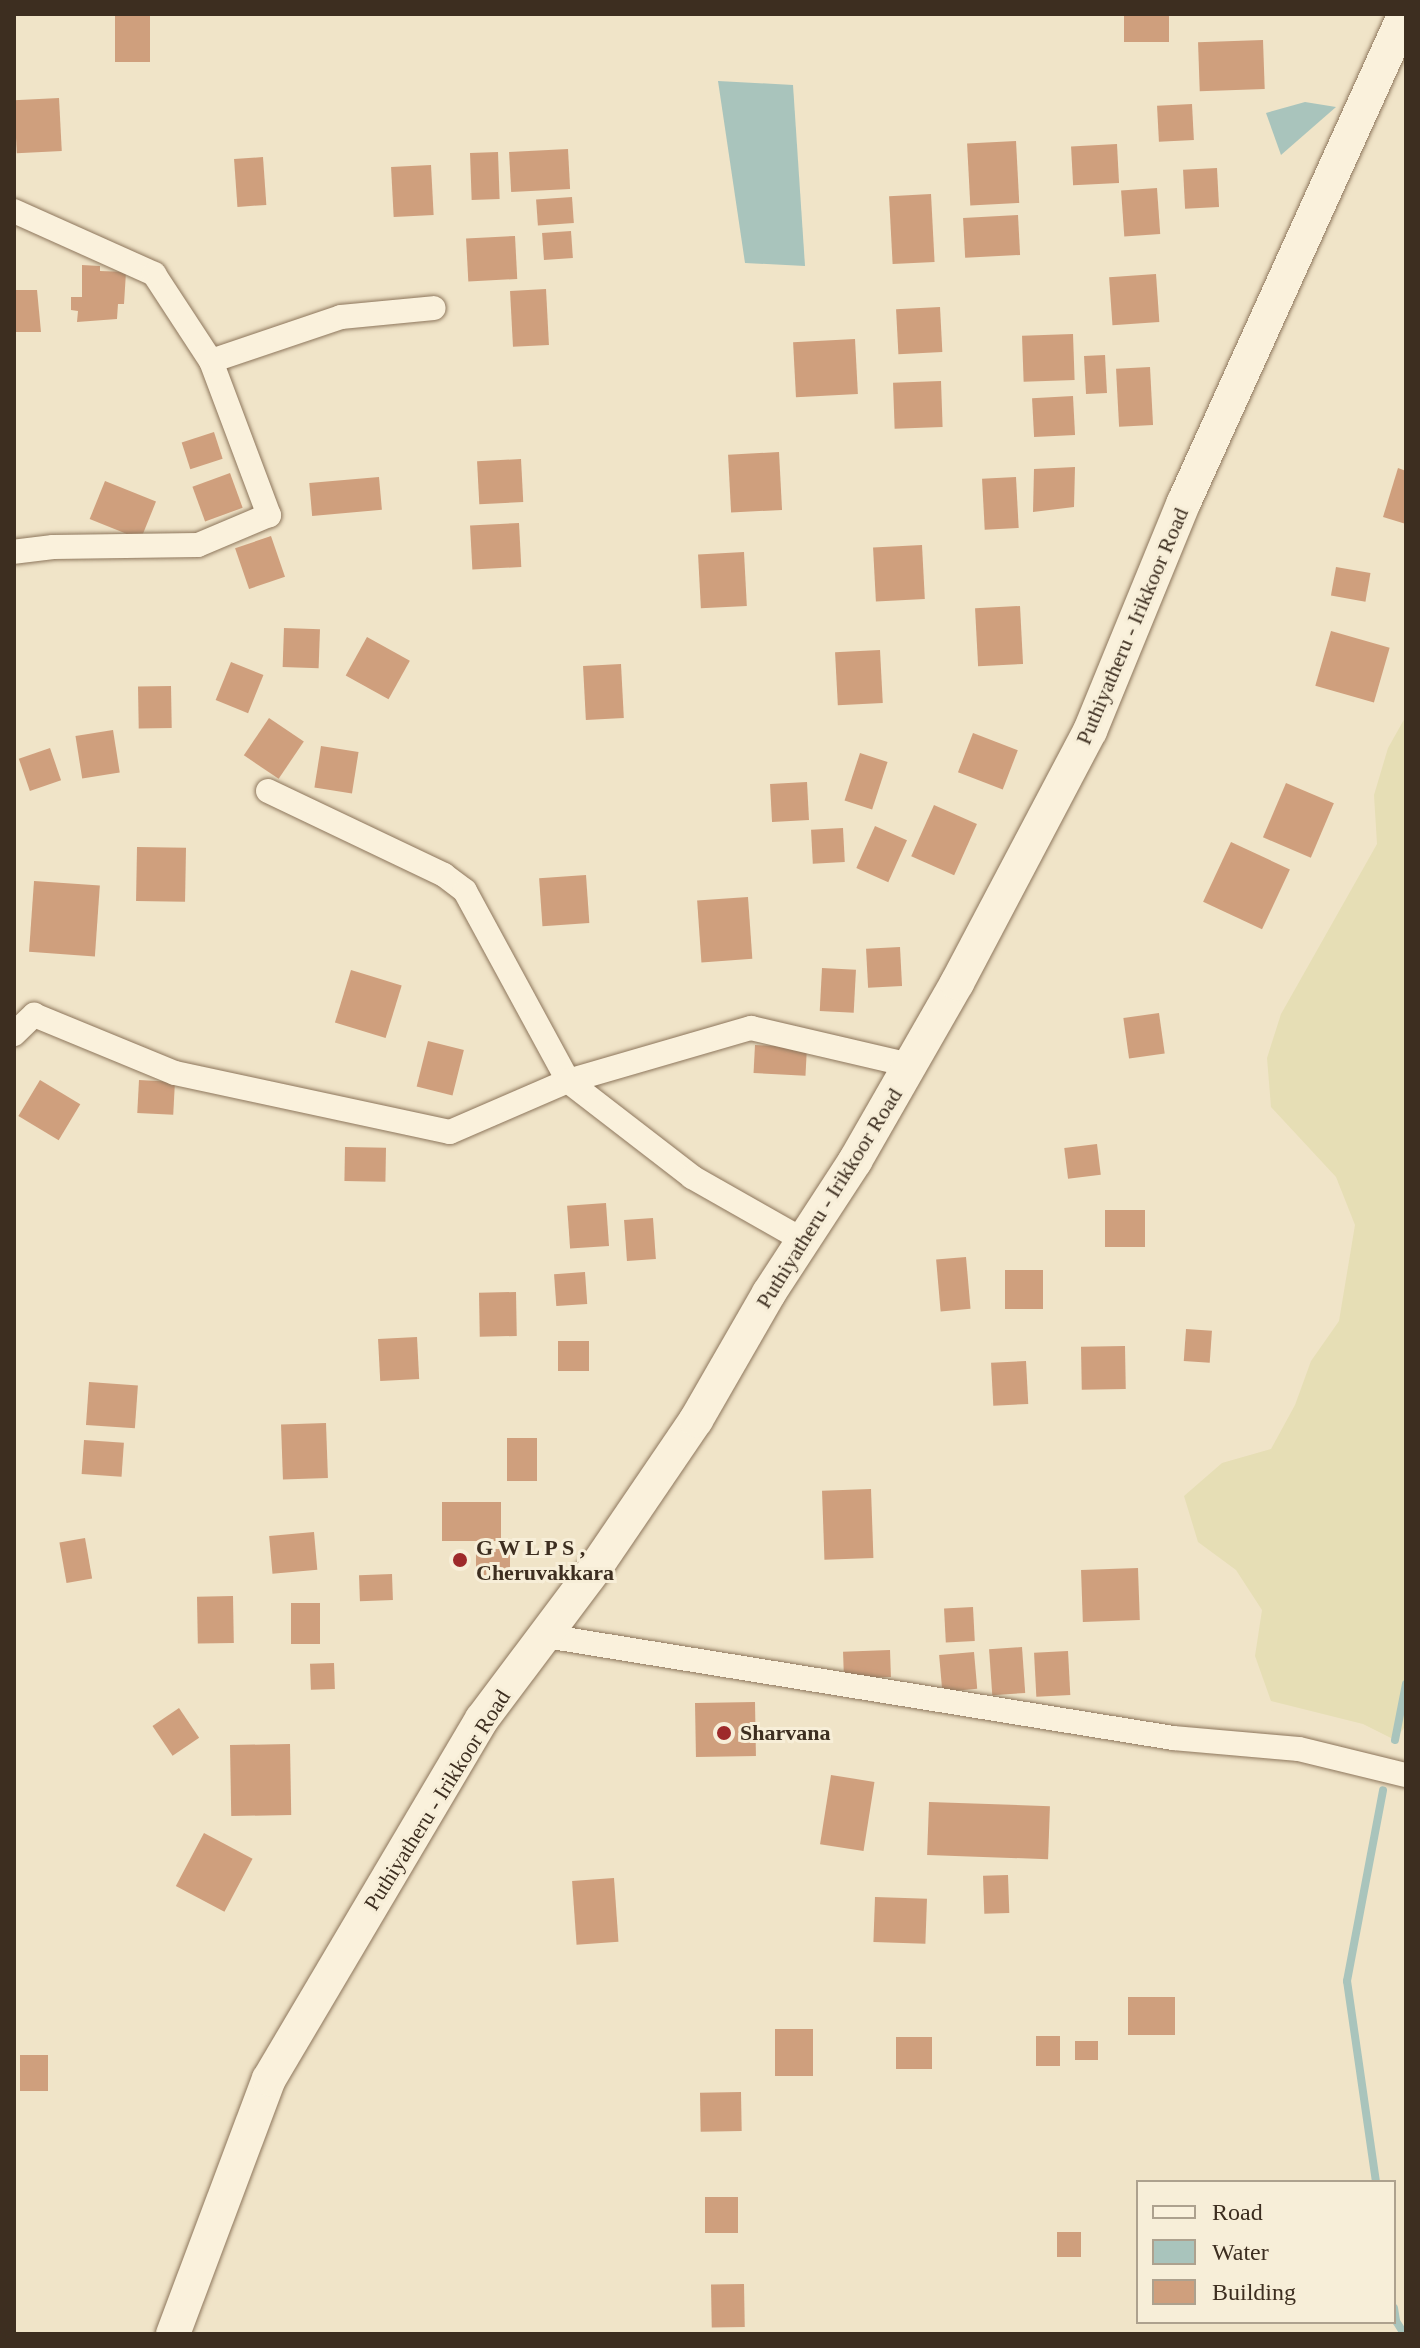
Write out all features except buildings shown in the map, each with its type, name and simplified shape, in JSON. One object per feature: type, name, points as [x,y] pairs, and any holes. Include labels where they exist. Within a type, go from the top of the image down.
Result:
[{"type":"main road","name":"Puthiyatheru - Irikkoor Road","points":[[173,2334],[269,2079],[482,1719],[546,1636],[696,1420],[910,1065],[1090,731],[1184,502],[1405,14]]},
{"type":"street","points":[[14,211],[154,274],[211,361],[269,515],[198,545],[53,547],[14,552]]},
{"type":"street","points":[[211,361],[341,317],[434,308]]},
{"type":"street","points":[[268,791],[444,875],[465,891],[568,1081],[692,1177],[803,1240]]},
{"type":"street","points":[[14,1034],[34,1015],[175,1073],[450,1132],[568,1081],[751,1028],[910,1065]]},
{"type":"street","points":[[546,1636],[1173,1738],[1299,1749],[1406,1775]]},
{"type":"shaded area","points":[[1406,716],[1406,1725],[1395,1740],[1363,1724],[1271,1701],[1255,1656],[1262,1610],[1236,1570],[1198,1542],[1184,1496],[1222,1463],[1271,1449],[1295,1405],[1311,1361],[1339,1321],[1355,1225],[1336,1177],[1271,1107],[1267,1058],[1281,1014],[1377,844],[1374,795],[1388,748]]},
{"type":"water","points":[[718,81],[793,85],[805,266],[745,263]]},
{"type":"water","points":[[1305,102],[1336,107],[1281,155],[1266,113]]},
{"type":"waterway","points":[[1395,1740],[1406,1684]]},
{"type":"waterway","points":[[1376,2180],[1347,1981],[1383,1790]]},
{"type":"waterway","points":[[1396,2321],[1404,2334]]},
{"type":"place","name":"G W L P S , Cheruvakkara","points":[[460,1560]]},
{"type":"place","name":"Sharvana","points":[[724,1733]]}]
